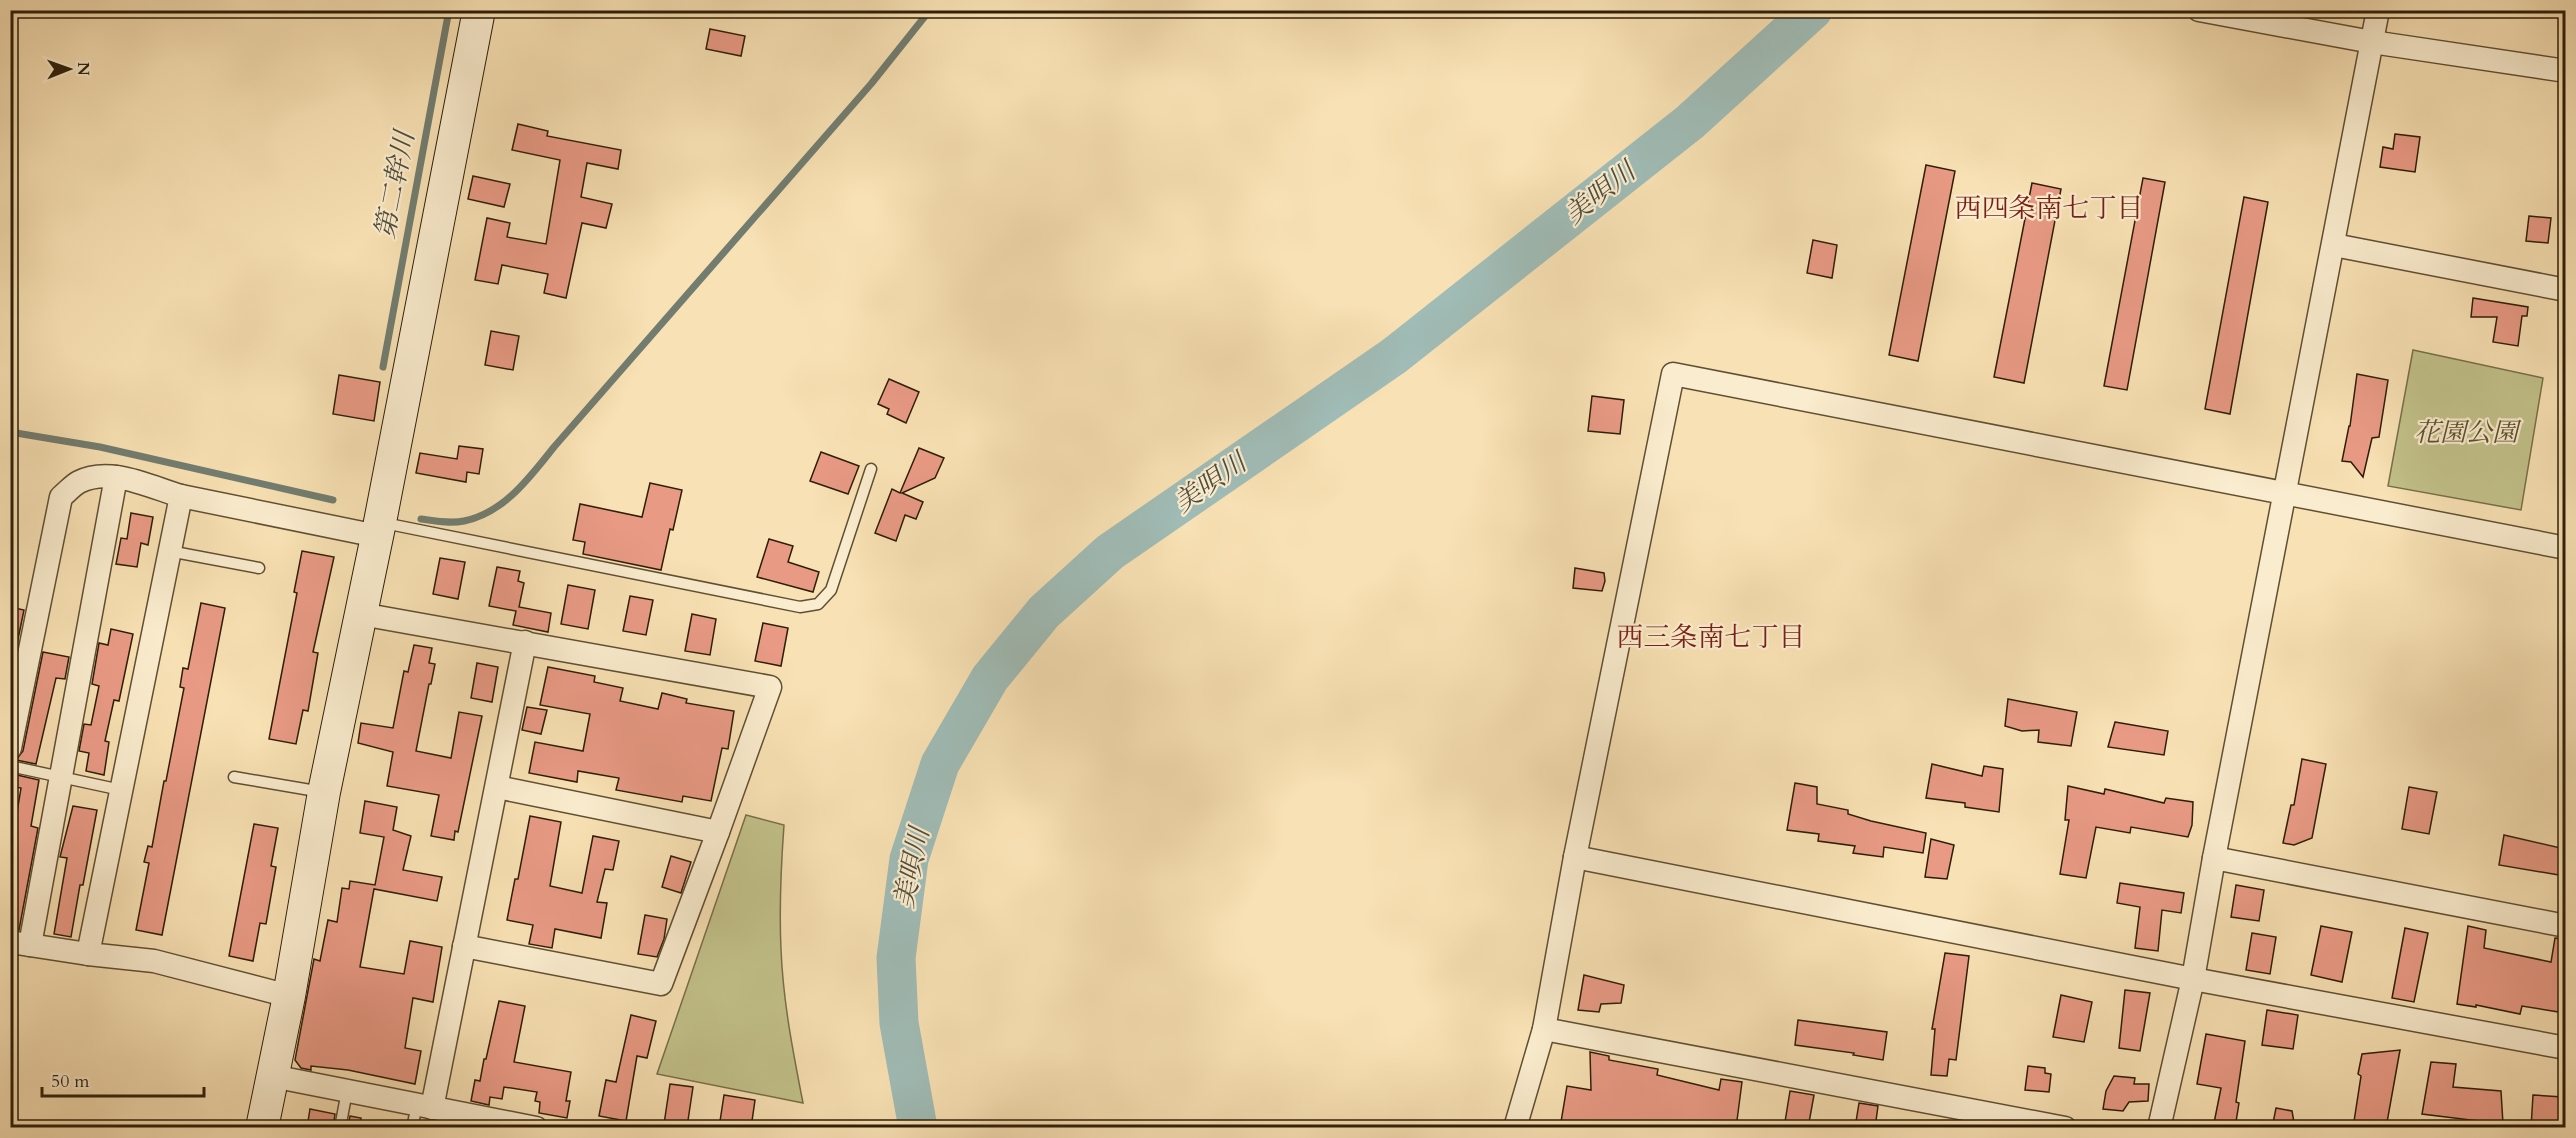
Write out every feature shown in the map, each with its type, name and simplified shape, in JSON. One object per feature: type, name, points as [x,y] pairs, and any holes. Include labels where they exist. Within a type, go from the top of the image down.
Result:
[{"type":"street","points":[[262,1128],[289,996],[324,792],[379,529],[479,10]]},
{"type":"street","points":[[2199,10],[2372,42],[2565,71]]},
{"type":"street","points":[[2159,1128],[2193,979],[2214,858],[2287,492],[2378,10]]},
{"type":"street","points":[[2334,245],[2565,290]]},
{"type":"street","points":[[1515,1128],[1544,1029],[1575,857],[1673,374],[2565,548]]},
{"type":"street","points":[[10,748],[61,497],[79,482],[100,475],[116,477],[180,495],[379,529]]},
{"type":"street","points":[[116,477],[61,777],[20,943],[88,954],[154,961],[289,996]]},
{"type":"street","points":[[88,954],[180,495]]},
{"type":"street","points":[[361,614],[770,687],[661,984],[464,946]]},
{"type":"street","points":[[425,1107],[464,946],[525,642]]},
{"type":"street","points":[[497,787],[718,832]]},
{"type":"street","points":[[1575,857],[2193,979],[2565,1048]]},
{"type":"street","points":[[2214,858],[2565,926]]},
{"type":"street","points":[[1544,1029],[2066,1128]]},
{"type":"street","points":[[272,1076],[425,1107],[490,1123],[536,1128]]},
{"type":"lane","points":[[379,529],[800,607],[818,604],[831,590],[871,468]]},
{"type":"lane","points":[[169,551],[259,568]]},
{"type":"lane","points":[[10,766],[121,790]]},
{"type":"lane","points":[[234,777],[324,792]]},
{"type":"lane","points":[[340,1128],[346,1091]]},
{"type":"lane","points":[[412,1128],[425,1107]]},
{"type":"green space","name":"花園公園","points":[[2413,350],[2543,378],[2521,510],[2388,486]]},
{"type":"green space","points":[[746,815],[784,825],[780,902],[782,968],[789,1026],[803,1103],[657,1074]]},
{"type":"building","points":[[710,29],[745,36],[741,56],[706,49]]},
{"type":"building","points":[[518,124],[548,131],[547,136],[621,150],[618,169],[587,163],[581,197],[612,204],[606,228],[582,223],[566,298],[544,293],[548,274],[502,265],[498,284],[475,280],[487,218],[510,223],[507,237],[546,244],[560,160],[512,150]]},
{"type":"building","points":[[2395,134],[2420,137],[2415,172],[2380,167],[2383,147],[2393,149]]},
{"type":"building","points":[[1926,165],[1955,171],[1918,361],[1889,355]]},
{"type":"building","points":[[473,176],[510,184],[504,207],[468,199]]},
{"type":"building","points":[[2143,178],[2165,182],[2127,390],[2104,386]]},
{"type":"building","points":[[2032,183],[2061,189],[2024,383],[1994,377]]},
{"type":"building","points":[[2244,197],[2268,202],[2230,414],[2205,409]]},
{"type":"building","points":[[2529,216],[2551,218],[2548,243],[2526,241]]},
{"type":"building","points":[[1813,240],[1837,245],[1832,278],[1807,273]]},
{"type":"building","points":[[2473,298],[2528,307],[2527,316],[2522,316],[2518,346],[2493,342],[2497,317],[2471,317]]},
{"type":"building","points":[[491,331],[519,336],[513,370],[485,365]]},
{"type":"building","points":[[2357,374],[2388,380],[2379,437],[2372,438],[2363,477],[2351,462],[2342,461],[2350,426]]},
{"type":"building","points":[[339,375],[380,382],[374,421],[333,414]]},
{"type":"building","points":[[889,379],[919,392],[906,423],[887,414],[889,409],[878,404]]},
{"type":"building","points":[[1592,396],[1624,400],[1620,434],[1588,431]]},
{"type":"building","points":[[459,446],[483,449],[479,474],[467,472],[466,482],[416,473],[420,453],[457,459]]},
{"type":"building","points":[[919,448],[944,458],[935,478],[902,493],[923,502],[916,519],[905,515],[896,541],[875,533],[892,489],[900,493]]},
{"type":"building","points":[[821,452],[859,466],[848,494],[810,481]]},
{"type":"building","points":[[650,483],[682,490],[661,570],[583,554],[585,542],[573,540],[580,504],[642,517]]},
{"type":"building","points":[[131,513],[153,517],[148,545],[141,543],[137,567],[116,564],[121,538],[127,539]]},
{"type":"building","points":[[769,539],[793,546],[788,562],[819,572],[813,592],[757,577]]},
{"type":"building","points":[[302,551],[334,557],[313,652],[318,653],[308,711],[303,710],[296,744],[269,739],[297,593],[294,592]]},
{"type":"building","points":[[440,558],[465,562],[458,599],[433,594]]},
{"type":"building","points":[[497,567],[520,571],[518,581],[524,583],[519,607],[551,613],[548,632],[513,625],[516,611],[489,606]]},
{"type":"building","points":[[1575,568],[1604,573],[1605,581],[1602,591],[1573,588]]},
{"type":"building","points":[[568,585],[595,590],[588,629],[561,624]]},
{"type":"building","points":[[630,596],[653,600],[646,635],[623,631]]},
{"type":"building","points":[[201,603],[225,608],[162,935],[136,930],[149,863],[144,862],[148,846],[152,847],[184,688],[180,687],[183,668],[188,669]]},
{"type":"building","points":[[10,607],[24,610],[10,678]]},
{"type":"building","points":[[692,614],[716,619],[710,655],[685,651]]},
{"type":"building","points":[[763,623],[788,628],[781,666],[755,661]]},
{"type":"building","points":[[111,629],[133,634],[119,701],[114,700],[105,741],[109,742],[104,775],[86,771],[89,753],[79,751],[84,724],[91,725],[99,686],[92,684],[99,643],[108,645]]},
{"type":"building","points":[[414,645],[432,648],[429,663],[435,664],[416,751],[451,758],[459,712],[482,716],[458,832],[455,831],[454,840],[431,836],[439,795],[387,786],[393,752],[358,743],[361,723],[393,728],[404,671],[408,672]]},
{"type":"building","points":[[43,652],[69,657],[65,679],[56,678],[36,764],[16,760],[23,751]]},
{"type":"building","points":[[477,663],[498,667],[492,702],[471,698]]},
{"type":"building","points":[[548,667],[595,676],[594,682],[623,688],[620,701],[658,709],[662,693],[687,699],[686,703],[734,711],[728,749],[722,748],[711,801],[683,796],[682,802],[616,790],[619,778],[578,771],[577,782],[529,773],[535,742],[583,751],[590,714],[540,705]]},
{"type":"building","points":[[2008,699],[2077,712],[2071,746],[2038,742],[2039,730],[2022,731],[2005,726]]},
{"type":"building","points":[[527,707],[547,710],[541,734],[522,730]]},
{"type":"building","points":[[2115,722],[2168,731],[2164,755],[2108,747]]},
{"type":"building","points":[[2302,759],[2326,764],[2312,838],[2294,845],[2283,843],[2291,805],[2294,805]]},
{"type":"building","points":[[1932,764],[1982,776],[1984,766],[2003,769],[1999,812],[1965,807],[1965,803],[1926,798]]},
{"type":"building","points":[[17,775],[39,780],[31,826],[38,828],[19,930],[10,929],[10,823],[15,824],[21,788],[15,787]]},
{"type":"building","points":[[1795,783],[1817,787],[1817,804],[1848,810],[1848,814],[1871,821],[1926,833],[1923,853],[1884,847],[1883,857],[1853,853],[1855,846],[1818,841],[1819,834],[1787,830]]},
{"type":"building","points":[[2068,786],[2104,794],[2105,789],[2164,803],[2166,798],[2193,802],[2192,825],[2188,837],[2131,827],[2130,833],[2096,827],[2086,878],[2060,874],[2069,820],[2065,820]]},
{"type":"building","points":[[2409,787],[2437,792],[2429,834],[2402,829]]},
{"type":"building","points":[[365,801],[397,807],[393,830],[411,836],[403,870],[442,877],[437,901],[374,889],[360,967],[404,974],[410,941],[442,947],[433,1002],[413,998],[405,1048],[421,1051],[415,1084],[348,1070],[311,1066],[311,1070],[301,1068],[295,1060],[314,959],[320,961],[328,920],[337,922],[342,888],[349,889],[350,881],[375,885],[384,837],[360,833]]},
{"type":"building","points":[[73,806],[97,810],[71,937],[54,934],[67,858],[60,857]]},
{"type":"building","points":[[530,816],[561,822],[550,886],[582,893],[593,836],[619,841],[613,870],[605,869],[597,902],[607,903],[601,938],[555,929],[552,948],[529,944],[533,925],[507,920],[515,879],[518,879]]},
{"type":"building","points":[[254,824],[278,828],[271,866],[276,867],[266,924],[260,923],[253,961],[229,956]]},
{"type":"building","points":[[2504,835],[2565,849],[2565,876],[2499,865]]},
{"type":"building","points":[[1931,839],[1954,845],[1947,879],[1925,877]]},
{"type":"building","points":[[671,856],[691,862],[681,893],[662,887]]},
{"type":"building","points":[[2120,883],[2184,893],[2181,913],[2162,910],[2158,951],[2135,948],[2140,907],[2117,903]]},
{"type":"building","points":[[2236,885],[2264,890],[2259,921],[2231,917]]},
{"type":"building","points":[[645,915],[667,919],[664,939],[657,957],[638,954]]},
{"type":"building","points":[[2321,926],[2352,932],[2342,982],[2311,975]]},
{"type":"building","points":[[2468,926],[2486,930],[2484,948],[2551,962],[2555,938],[2565,939],[2565,1013],[2522,1006],[2520,1014],[2476,1005],[2476,1007],[2457,1004]]},
{"type":"building","points":[[2405,928],[2428,933],[2414,1002],[2392,998]]},
{"type":"building","points":[[2252,933],[2276,937],[2270,974],[2246,970]]},
{"type":"building","points":[[1945,953],[1969,956],[1956,1060],[1949,1059],[1947,1076],[1931,1075],[1935,1029],[1932,1029]]},
{"type":"building","points":[[1584,975],[1624,985],[1621,1003],[1601,1004],[1599,1012],[1578,1010]]},
{"type":"building","points":[[2125,990],[2150,993],[2140,1051],[2119,1048]]},
{"type":"building","points":[[2061,995],[2092,1002],[2084,1042],[2053,1037]]},
{"type":"building","points":[[499,1001],[525,1006],[514,1062],[571,1072],[566,1101],[570,1101],[567,1118],[539,1113],[540,1102],[535,1101],[537,1092],[504,1087],[502,1099],[490,1097],[489,1105],[471,1101],[475,1080],[480,1081]]},
{"type":"building","points":[[2267,1010],[2298,1015],[2293,1049],[2262,1045]]},
{"type":"building","points":[[631,1015],[656,1021],[647,1058],[637,1056],[626,1121],[599,1116],[606,1080],[616,1082]]},
{"type":"building","points":[[1798,1020],[1887,1032],[1883,1060],[1853,1055],[1854,1053],[1795,1045]]},
{"type":"building","points":[[2206,1034],[2245,1041],[2236,1102],[2239,1103],[2235,1128],[2213,1128],[2221,1088],[2197,1084]]},
{"type":"building","points":[[2400,1050],[2386,1128],[2353,1128],[2362,1054]]},
{"type":"building","points":[[1590,1052],[1609,1056],[1609,1060],[1658,1069],[1657,1075],[1719,1090],[1721,1079],[1742,1082],[1736,1128],[1560,1128],[1567,1086],[1591,1090]]},
{"type":"building","points":[[2431,1062],[2456,1064],[2453,1087],[2501,1091],[2503,1124],[2422,1114]]},
{"type":"building","points":[[2028,1066],[2045,1068],[2045,1073],[2051,1074],[2049,1092],[2025,1090]]},
{"type":"building","points":[[2114,1076],[2135,1078],[2134,1084],[2149,1084],[2148,1101],[2129,1102],[2123,1111],[2103,1109],[2106,1091]]},
{"type":"building","points":[[670,1084],[693,1087],[687,1127],[664,1124]]},
{"type":"building","points":[[1790,1091],[1814,1095],[1808,1128],[1784,1128]]},
{"type":"building","points":[[724,1095],[755,1100],[751,1128],[719,1128]]},
{"type":"building","points":[[2533,1095],[2562,1097],[2557,1128],[2531,1128]]},
{"type":"building","points":[[1859,1103],[1878,1106],[1875,1128],[1855,1128]]},
{"type":"building","points":[[2276,1108],[2292,1111],[2295,1128],[2272,1128]]},
{"type":"building","points":[[310,1109],[335,1114],[333,1128],[307,1128]]},
{"type":"building","points":[[350,1116],[361,1118],[360,1128],[348,1128]]},
{"type":"waterway","name":"第二幹川","points":[[383,367],[449,10]]},
{"type":"waterway","points":[[421,519],[459,522],[478,517],[504,502],[515,492],[871,84],[930,10]]},
{"type":"waterway","name":"美唄川","points":[[918,1128],[899,1023],[896,958],[909,859],[940,764],[990,678],[1044,612],[1110,552],[1394,356],[1690,122],[1813,10]]},
{"type":"waterway","points":[[10,432],[100,447],[333,500]]},
{"type":"district","name":"西四条南七丁目","points":[[2049,208]]},
{"type":"district","name":"西三条南七丁目","points":[[1711,637]]}]
